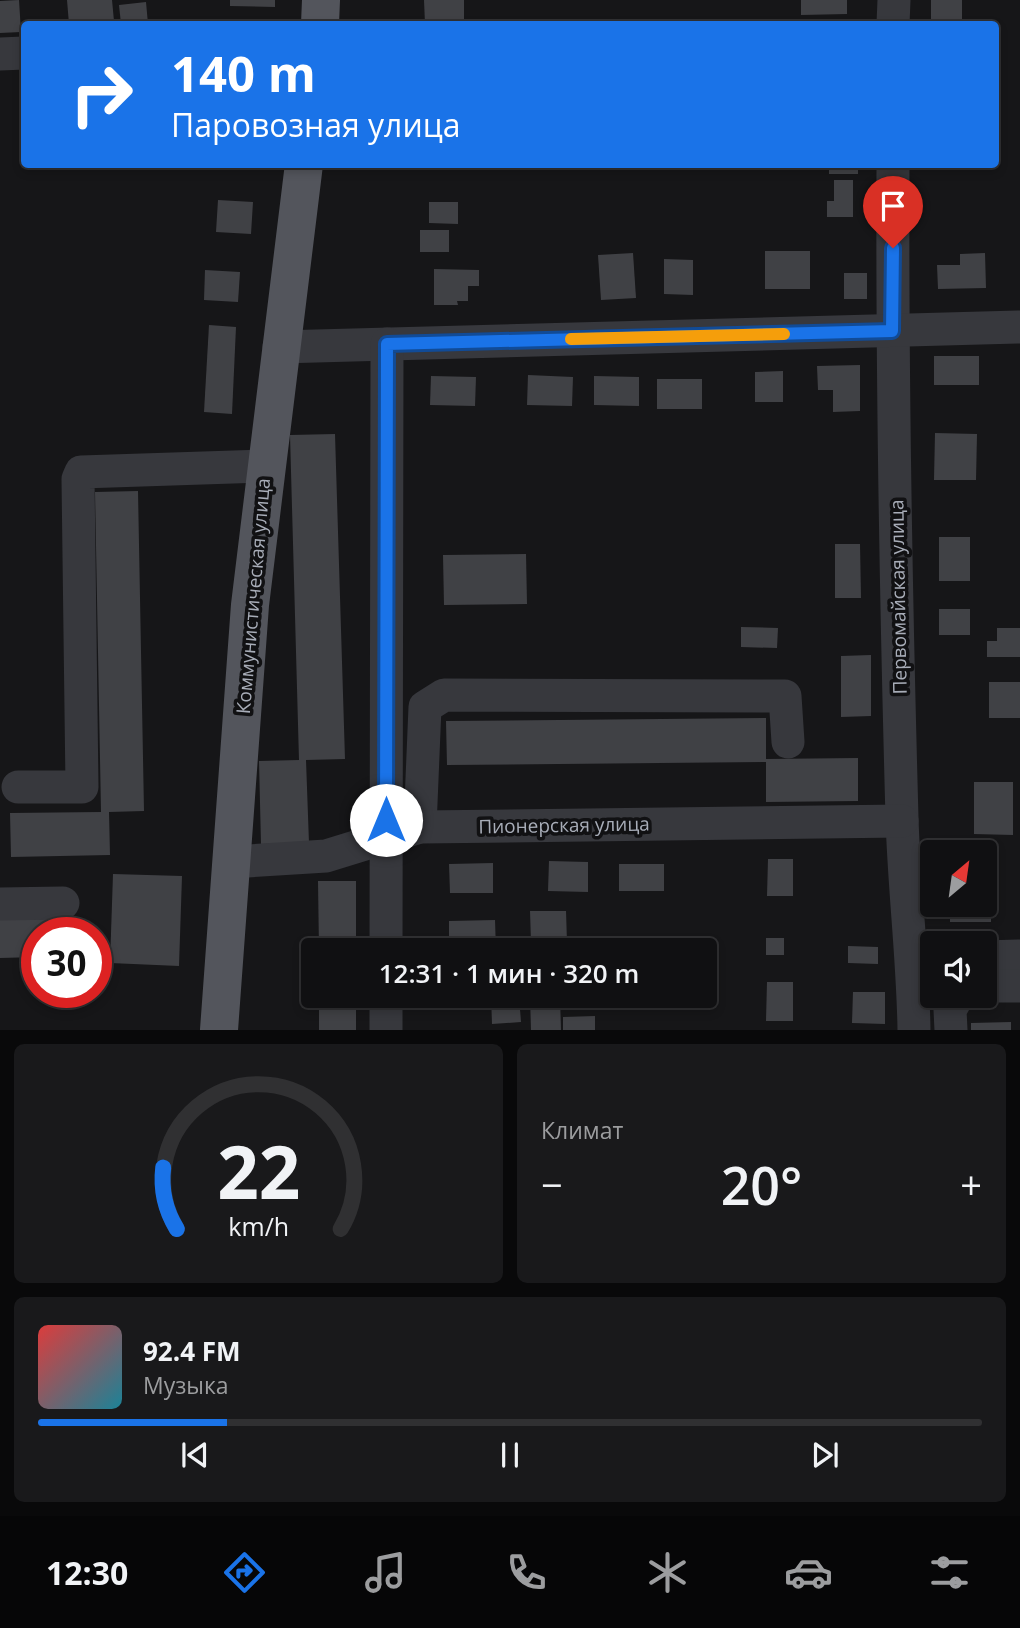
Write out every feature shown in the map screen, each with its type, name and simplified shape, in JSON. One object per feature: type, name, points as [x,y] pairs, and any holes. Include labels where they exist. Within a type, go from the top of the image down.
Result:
[{"type":"main road","points":[[320,21],[321,0]]},
{"type":"main road","name":"Коммунистическая улица","points":[[219,1030],[250,605],[279,347],[303,168]]},
{"type":"street","points":[[893,21],[894,0]]},
{"type":"street","points":[[0,54],[21,53]]},
{"type":"street","name":"Первомайская улица","points":[[893,168],[892,331],[902,821],[920,938]]},
{"type":"street","points":[[279,347],[1020,327]]},
{"type":"street","points":[[386,938],[387,344]]},
{"type":"street","points":[[19,787],[82,787],[78,479],[81,472],[265,466]]},
{"type":"street","points":[[420,827],[425,707],[444,695],[785,696],[788,742]]},
{"type":"street","name":"Пионерская улица","points":[[231,862],[326,856],[420,827],[902,821]]},
{"type":"street","points":[[0,904],[63,902]]},
{"type":"street","points":[[997,957],[1020,956]]},
{"type":"street","name":"Первомайская улица","points":[[914,1030],[920,982]]},
{"type":"street","points":[[997,986],[1020,986]]},
{"type":"street","points":[[386,1008],[386,1030]]},
{"type":"street","points":[[951,1008],[951,1030]]},
{"type":"building","points":[[19,0],[21,32],[0,33],[0,1]]},
{"type":"building","points":[[67,0],[112,0],[114,21],[69,21]]},
{"type":"building","points":[[230,0],[275,0],[275,7],[230,6]]},
{"type":"building","points":[[424,0],[464,0],[464,21],[425,21]]},
{"type":"building","points":[[801,0],[847,0],[847,14],[801,15]]},
{"type":"building","points":[[931,0],[962,0],[962,21],[931,21]]},
{"type":"building","points":[[146,2],[148,21],[121,21],[119,5]]},
{"type":"building","points":[[829,168],[858,168],[858,174],[829,174]]},
{"type":"building","points":[[834,180],[853,180],[853,217],[827,217],[827,201],[834,201]]},
{"type":"building","points":[[218,200],[253,202],[251,234],[216,232]]},
{"type":"building","points":[[429,202],[458,202],[458,224],[429,223]]},
{"type":"building","points":[[420,230],[449,230],[449,252],[420,252]]},
{"type":"building","points":[[765,251],[810,251],[810,289],[765,289]]},
{"type":"building","points":[[633,253],[636,298],[601,300],[598,255]]},
{"type":"building","points":[[985,253],[986,288],[938,289],[937,265],[960,265],[960,254]]},
{"type":"building","points":[[664,259],[693,260],[693,295],[664,294]]},
{"type":"building","points":[[434,269],[479,270],[479,286],[468,286],[468,301],[457,301],[458,305],[434,305]]},
{"type":"building","points":[[205,270],[240,272],[238,302],[204,300]]},
{"type":"building","points":[[844,273],[867,273],[867,299],[844,299]]},
{"type":"building","points":[[209,325],[236,327],[232,414],[204,412]]},
{"type":"building","points":[[934,356],[979,356],[979,385],[934,385]]},
{"type":"building","points":[[860,365],[860,411],[833,412],[833,390],[818,390],[817,366]]},
{"type":"building","points":[[783,371],[783,402],[755,402],[755,372]]},
{"type":"building","points":[[528,375],[573,377],[572,406],[527,405]]},
{"type":"building","points":[[431,376],[476,377],[475,406],[430,405]]},
{"type":"building","points":[[594,376],[639,377],[639,406],[594,405]]},
{"type":"building","points":[[657,379],[702,379],[702,409],[657,409]]},
{"type":"building","points":[[935,433],[977,434],[976,480],[934,480]]},
{"type":"building","points":[[335,434],[345,759],[306,760],[309,843],[261,844],[259,761],[299,760],[290,435]]},
{"type":"building","points":[[138,491],[144,811],[109,812],[110,855],[11,857],[10,813],[101,812],[95,492]]},
{"type":"building","points":[[939,537],[970,537],[970,581],[939,581]]},
{"type":"building","points":[[835,544],[860,544],[861,598],[835,598]]},
{"type":"building","points":[[526,554],[527,604],[444,605],[443,555]]},
{"type":"building","points":[[939,609],[970,609],[970,635],[939,635]]},
{"type":"building","points":[[741,627],[778,628],[777,648],[741,647]]},
{"type":"building","points":[[997,628],[1020,628],[1020,657],[987,657],[987,641],[997,641]]},
{"type":"building","points":[[871,655],[871,716],[841,717],[841,656]]},
{"type":"building","points":[[989,682],[1020,682],[1020,718],[989,718]]},
{"type":"building","points":[[766,718],[766,759],[858,758],[858,801],[766,802],[766,762],[447,765],[446,721]]},
{"type":"building","points":[[974,782],[1013,782],[1013,835],[974,834]]},
{"type":"building","points":[[768,859],[793,859],[793,896],[767,896]]},
{"type":"building","points":[[549,861],[588,862],[588,892],[548,891]]},
{"type":"building","points":[[493,863],[493,893],[450,893],[449,864]]},
{"type":"building","points":[[619,864],[664,864],[664,891],[619,891]]},
{"type":"building","points":[[113,874],[182,876],[179,966],[112,963]]},
{"type":"building","points":[[318,881],[356,881],[356,938],[319,938]]},
{"type":"building","points":[[530,911],[566,911],[567,938],[531,938]]},
{"type":"building","points":[[950,917],[991,917],[991,922],[950,922]]},
{"type":"building","points":[[21,919],[21,957],[0,958],[0,920]]},
{"type":"building","points":[[495,920],[496,938],[449,938],[449,921]]},
{"type":"building","points":[[766,938],[784,938],[784,955],[766,955]]},
{"type":"building","points":[[848,946],[878,947],[878,964],[848,963]]},
{"type":"building","points":[[767,982],[793,982],[793,1021],[766,1021]]},
{"type":"building","points":[[853,992],[885,992],[885,1024],[852,1023]]},
{"type":"building","points":[[319,1008],[356,1008],[356,1030],[319,1030]]},
{"type":"building","points":[[491,1008],[520,1008],[521,1022],[492,1024]]},
{"type":"building","points":[[530,1008],[560,1008],[561,1030],[531,1030]]},
{"type":"building","points":[[595,1016],[595,1030],[563,1030],[563,1017]]},
{"type":"building","points":[[1011,1022],[1011,1030],[971,1030],[971,1023]]},
{"type":"slow traffic","points":[[571,339],[784,334]]},
{"type":"route","points":[[386,820],[387,344],[892,331],[893,248]]}]
